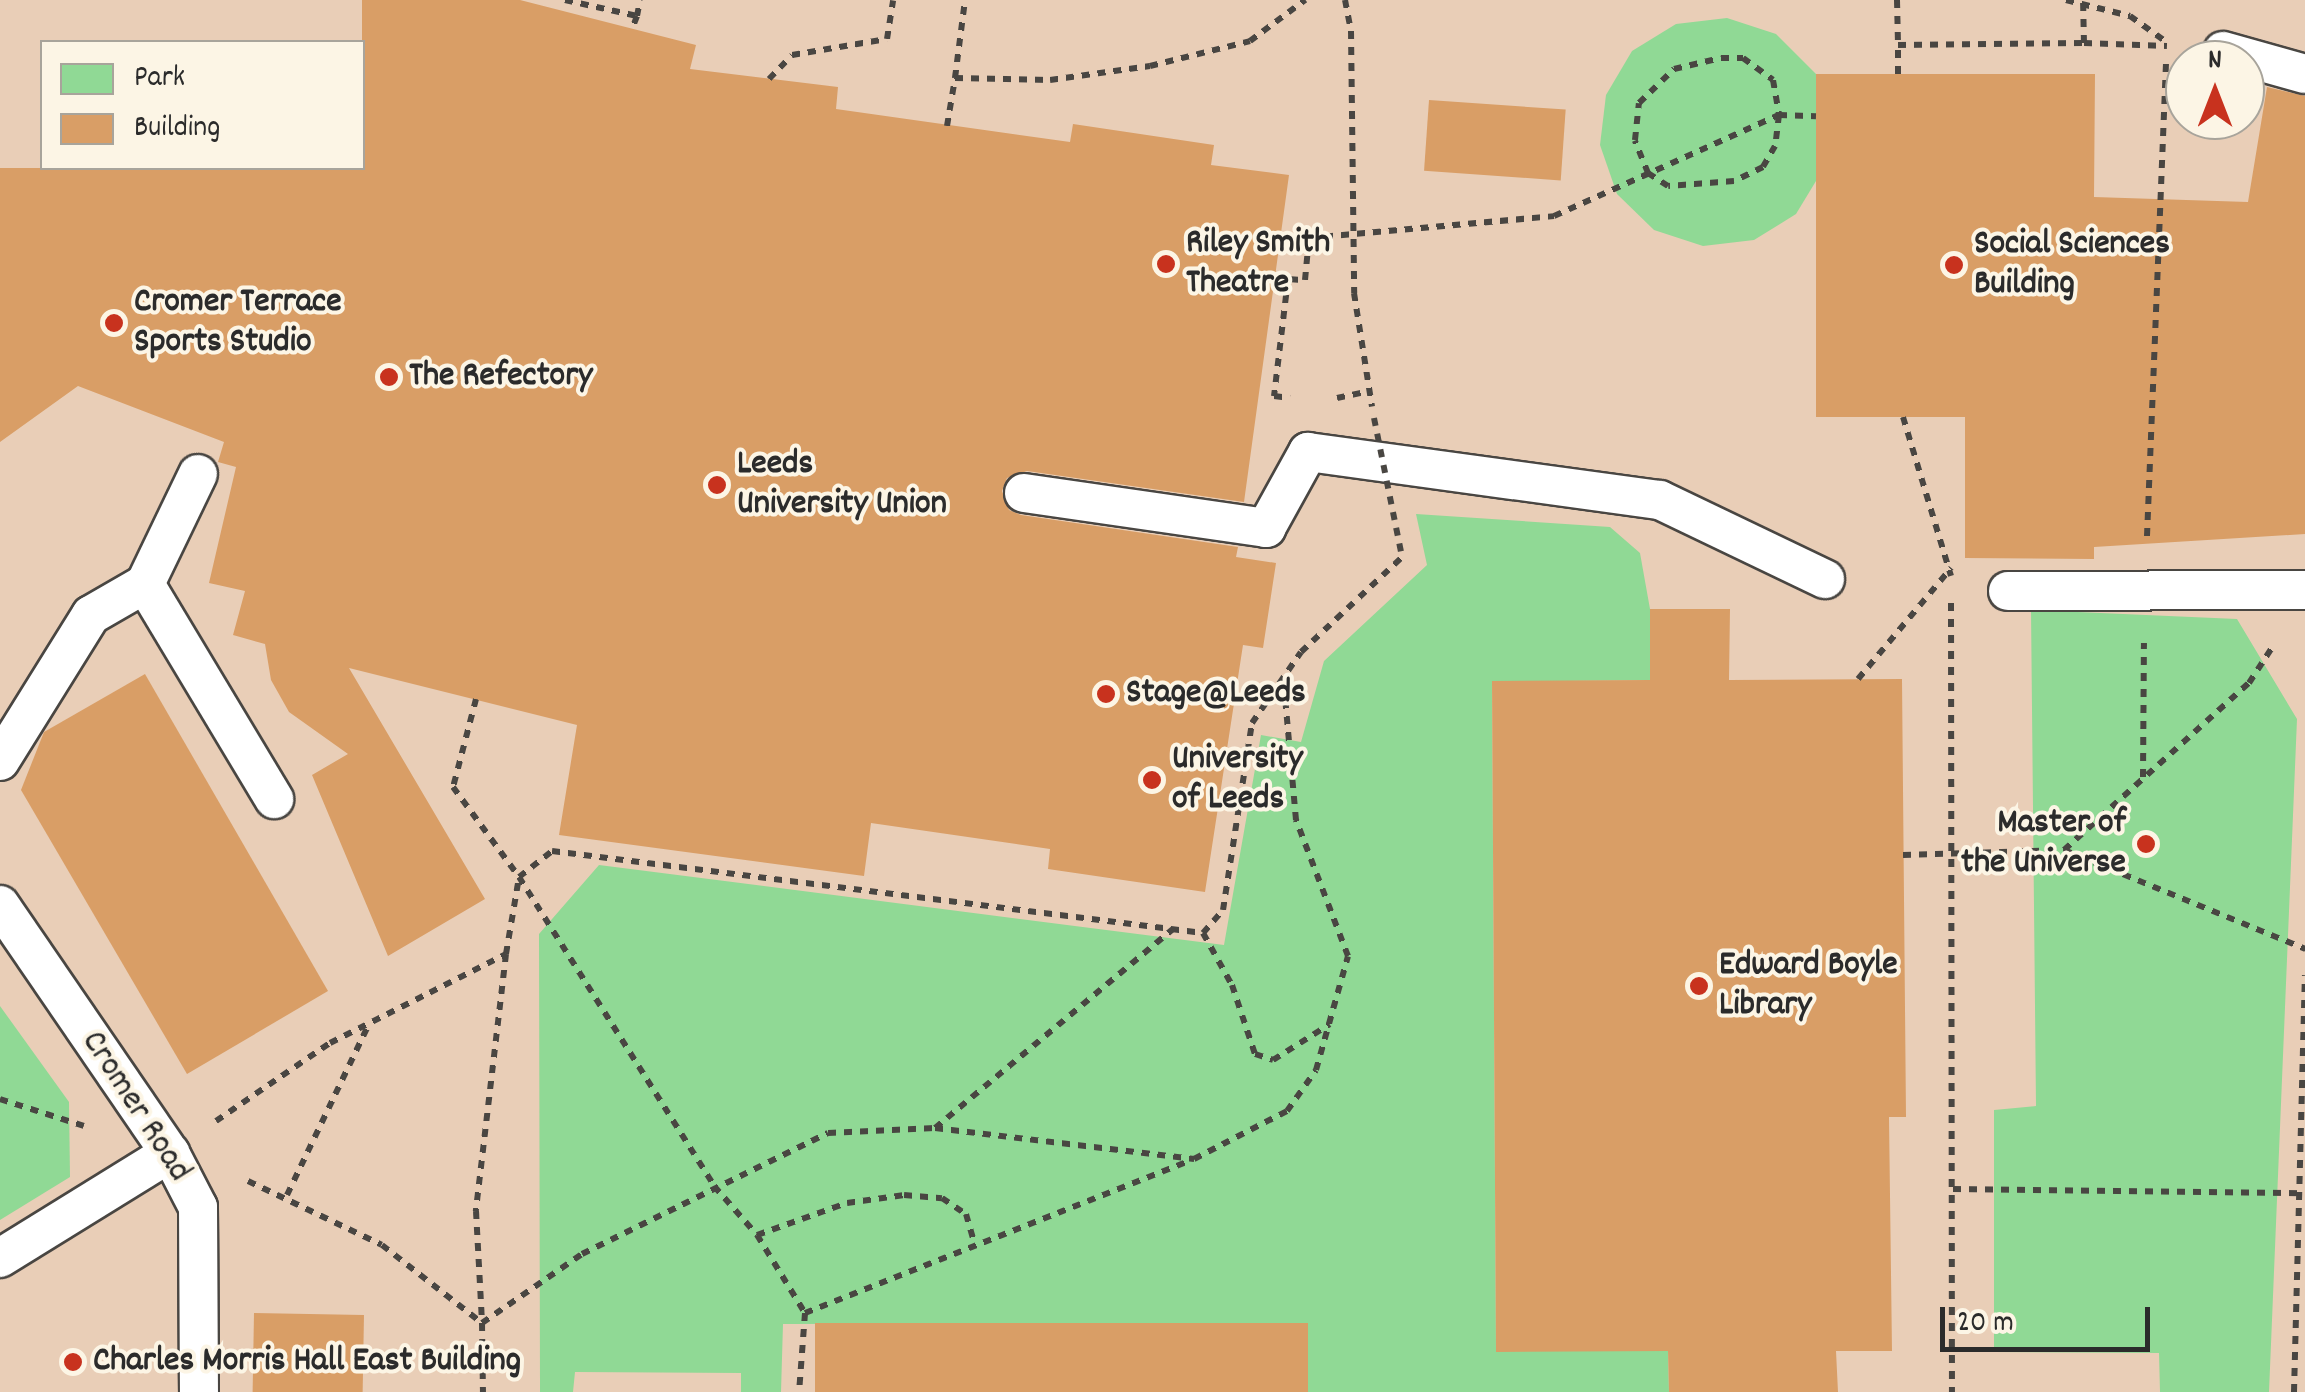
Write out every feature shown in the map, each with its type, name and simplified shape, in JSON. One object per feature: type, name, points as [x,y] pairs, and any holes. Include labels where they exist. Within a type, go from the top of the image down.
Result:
[{"type":"lane","points":[[2265,63],[2305,74]]},
{"type":"lane","points":[[1024,493],[1266,528],[1308,452],[1660,500],[1825,579]]},
{"type":"lane","points":[[0,761],[91,615],[145,584],[198,474]]},
{"type":"lane","points":[[145,584],[274,799]]},
{"type":"lane","points":[[2008,591],[2305,590]]},
{"type":"lane","name":"Cromer Road","points":[[0,905],[170,1153],[198,1208],[198,1392]]},
{"type":"lane","points":[[0,1258],[170,1153]]},
{"type":"path","points":[[565,0],[636,16]]},
{"type":"path","points":[[632,29],[640,0]]},
{"type":"path","points":[[769,79],[792,56],[886,39],[893,0]]},
{"type":"path","points":[[947,126],[966,0]]},
{"type":"path","points":[[955,78],[1050,80],[1150,66],[1250,42],[1305,0]]},
{"type":"path","points":[[1204,933],[1223,910],[1252,723],[1284,686],[1301,652],[1402,557],[1374,418],[1352,232],[1352,31],[1345,0]]},
{"type":"path","points":[[1897,0],[1898,74]]},
{"type":"path","points":[[2066,0],[2083,1],[2130,16],[2165,41]]},
{"type":"path","points":[[2083,1],[2084,42]]},
{"type":"path","points":[[1898,45],[2165,42]]},
{"type":"path","points":[[1744,58],[1773,80],[1779,115],[1770,158],[1750,174],[1668,186],[1648,173],[1635,140],[1639,103],[1674,69],[1696,60],[1744,58]]},
{"type":"path","points":[[2154,385],[2165,95]]},
{"type":"path","points":[[1274,278],[1305,280],[1310,238],[1554,216],[1779,115],[1816,116]]},
{"type":"path","points":[[1288,279],[1274,396],[1306,400]]},
{"type":"path","points":[[1322,401],[1370,390]]},
{"type":"path","points":[[1903,417],[1916,472],[1939,520],[1952,568],[1952,1392]]},
{"type":"path","points":[[1858,679],[1952,568]]},
{"type":"path","points":[[2064,850],[2249,682],[2277,640]]},
{"type":"path","points":[[804,1313],[974,1242],[1194,1158],[1287,1111],[1316,1070],[1348,956],[1296,820],[1284,686]]},
{"type":"path","points":[[476,699],[453,787],[519,877],[714,1186],[757,1235],[804,1313],[799,1392]]},
{"type":"path","points":[[1903,855],[2064,850],[2305,949]]},
{"type":"path","points":[[483,1392],[476,1211],[506,954],[519,877],[552,851],[1204,933]]},
{"type":"path","points":[[935,1128],[1174,928]]},
{"type":"path","points":[[1204,933],[1232,985],[1255,1054],[1273,1060],[1331,1024]]},
{"type":"path","points":[[170,1153],[330,1043],[506,954]]},
{"type":"path","points":[[2294,1392],[2305,975]]},
{"type":"path","points":[[287,1195],[368,1026]]},
{"type":"path","points":[[482,1323],[582,1254],[828,1133],[935,1128],[1194,1158]]},
{"type":"path","points":[[170,1153],[287,1195],[382,1245],[482,1323]]},
{"type":"path","points":[[1954,1189],[2301,1194]]},
{"type":"path","points":[[757,1235],[846,1203],[904,1195],[942,1198],[966,1214],[974,1242]]},
{"type":"shaded area","name":"University of Leeds","points":[[0,0],[2305,0],[2305,1392],[0,1392]]},
{"type":"green space","points":[[1727,18],[1776,34],[1816,74],[1816,181],[1796,214],[1754,240],[1703,246],[1654,230],[1617,194],[1600,145],[1606,95],[1632,51],[1676,24]]},
{"type":"green space","points":[[1416,514],[1610,527],[1640,553],[1650,609],[1650,680],[1492,682],[1496,1351],[1668,1351],[1669,1392],[1308,1392],[1307,1323],[783,1324],[781,1392],[741,1392],[741,1373],[575,1372],[573,1392],[540,1392],[539,934],[599,865],[1224,945],[1261,735],[1301,742],[1324,661],[1427,565]]},
{"type":"green space","points":[[2031,610],[2237,619],[2297,719],[2269,1392],[2160,1392],[2159,1353],[1994,1352],[1994,1110],[2036,1106]]},
{"type":"green space","points":[[0,1006],[69,1102],[70,1177],[0,1220]]},
{"type":"building","points":[[362,0],[520,0],[696,45],[690,69],[838,87],[836,109],[1070,142],[1073,124],[1214,145],[1211,165],[1289,175],[1244,502],[1027,471],[1007,478],[1002,491],[1009,510],[1021,515],[1238,547],[1236,557],[1276,563],[1263,648],[1243,645],[1205,892],[1048,869],[1050,849],[871,823],[864,876],[559,835],[577,725],[349,668],[485,899],[388,956],[312,775],[348,754],[289,712],[271,680],[265,644],[233,635],[245,591],[209,583],[236,467],[218,462],[224,442],[78,386],[0,442],[0,168],[365,170]]},
{"type":"building","points":[[1816,74],[2095,74],[2094,197],[2248,202],[2258,140],[2265,140],[2267,87],[2305,96],[2305,534],[2094,547],[2094,559],[1965,558],[1965,417],[1816,417]]},
{"type":"building","points":[[1429,100],[1566,110],[1561,180],[1424,171]]},
{"type":"building","name":"Edward Boyle Library","points":[[1650,609],[1730,609],[1729,680],[1902,679],[1906,1117],[1889,1117],[1892,1351],[1836,1351],[1838,1392],[1669,1392],[1668,1351],[1496,1352],[1492,681],[1650,680]]},
{"type":"building","points":[[145,674],[328,991],[187,1074],[21,790],[44,732]]},
{"type":"building","points":[[254,1313],[364,1315],[363,1392],[253,1392]]},
{"type":"building","points":[[815,1323],[1308,1323],[1308,1392],[815,1392]]},
{"type":"place","name":"Riley Smith Theatre","points":[[1166,264]]},
{"type":"place","name":"Social Sciences Building","points":[[1954,265]]},
{"type":"place","name":"Cromer Terrace Sports Studio","points":[[114,323]]},
{"type":"place","name":"The Refectory","points":[[389,377]]},
{"type":"place","name":"Leeds University Union","points":[[717,485]]},
{"type":"place","name":"Stage@Leeds","points":[[1106,694]]},
{"type":"place","name":"University of Leeds","points":[[1152,780]]},
{"type":"place","name":"Master of the Universe","points":[[2146,844]]},
{"type":"place","name":"Edward Boyle Library","points":[[1699,986]]},
{"type":"place","name":"Charles Morris Hall East Building","points":[[73,1362]]}]
